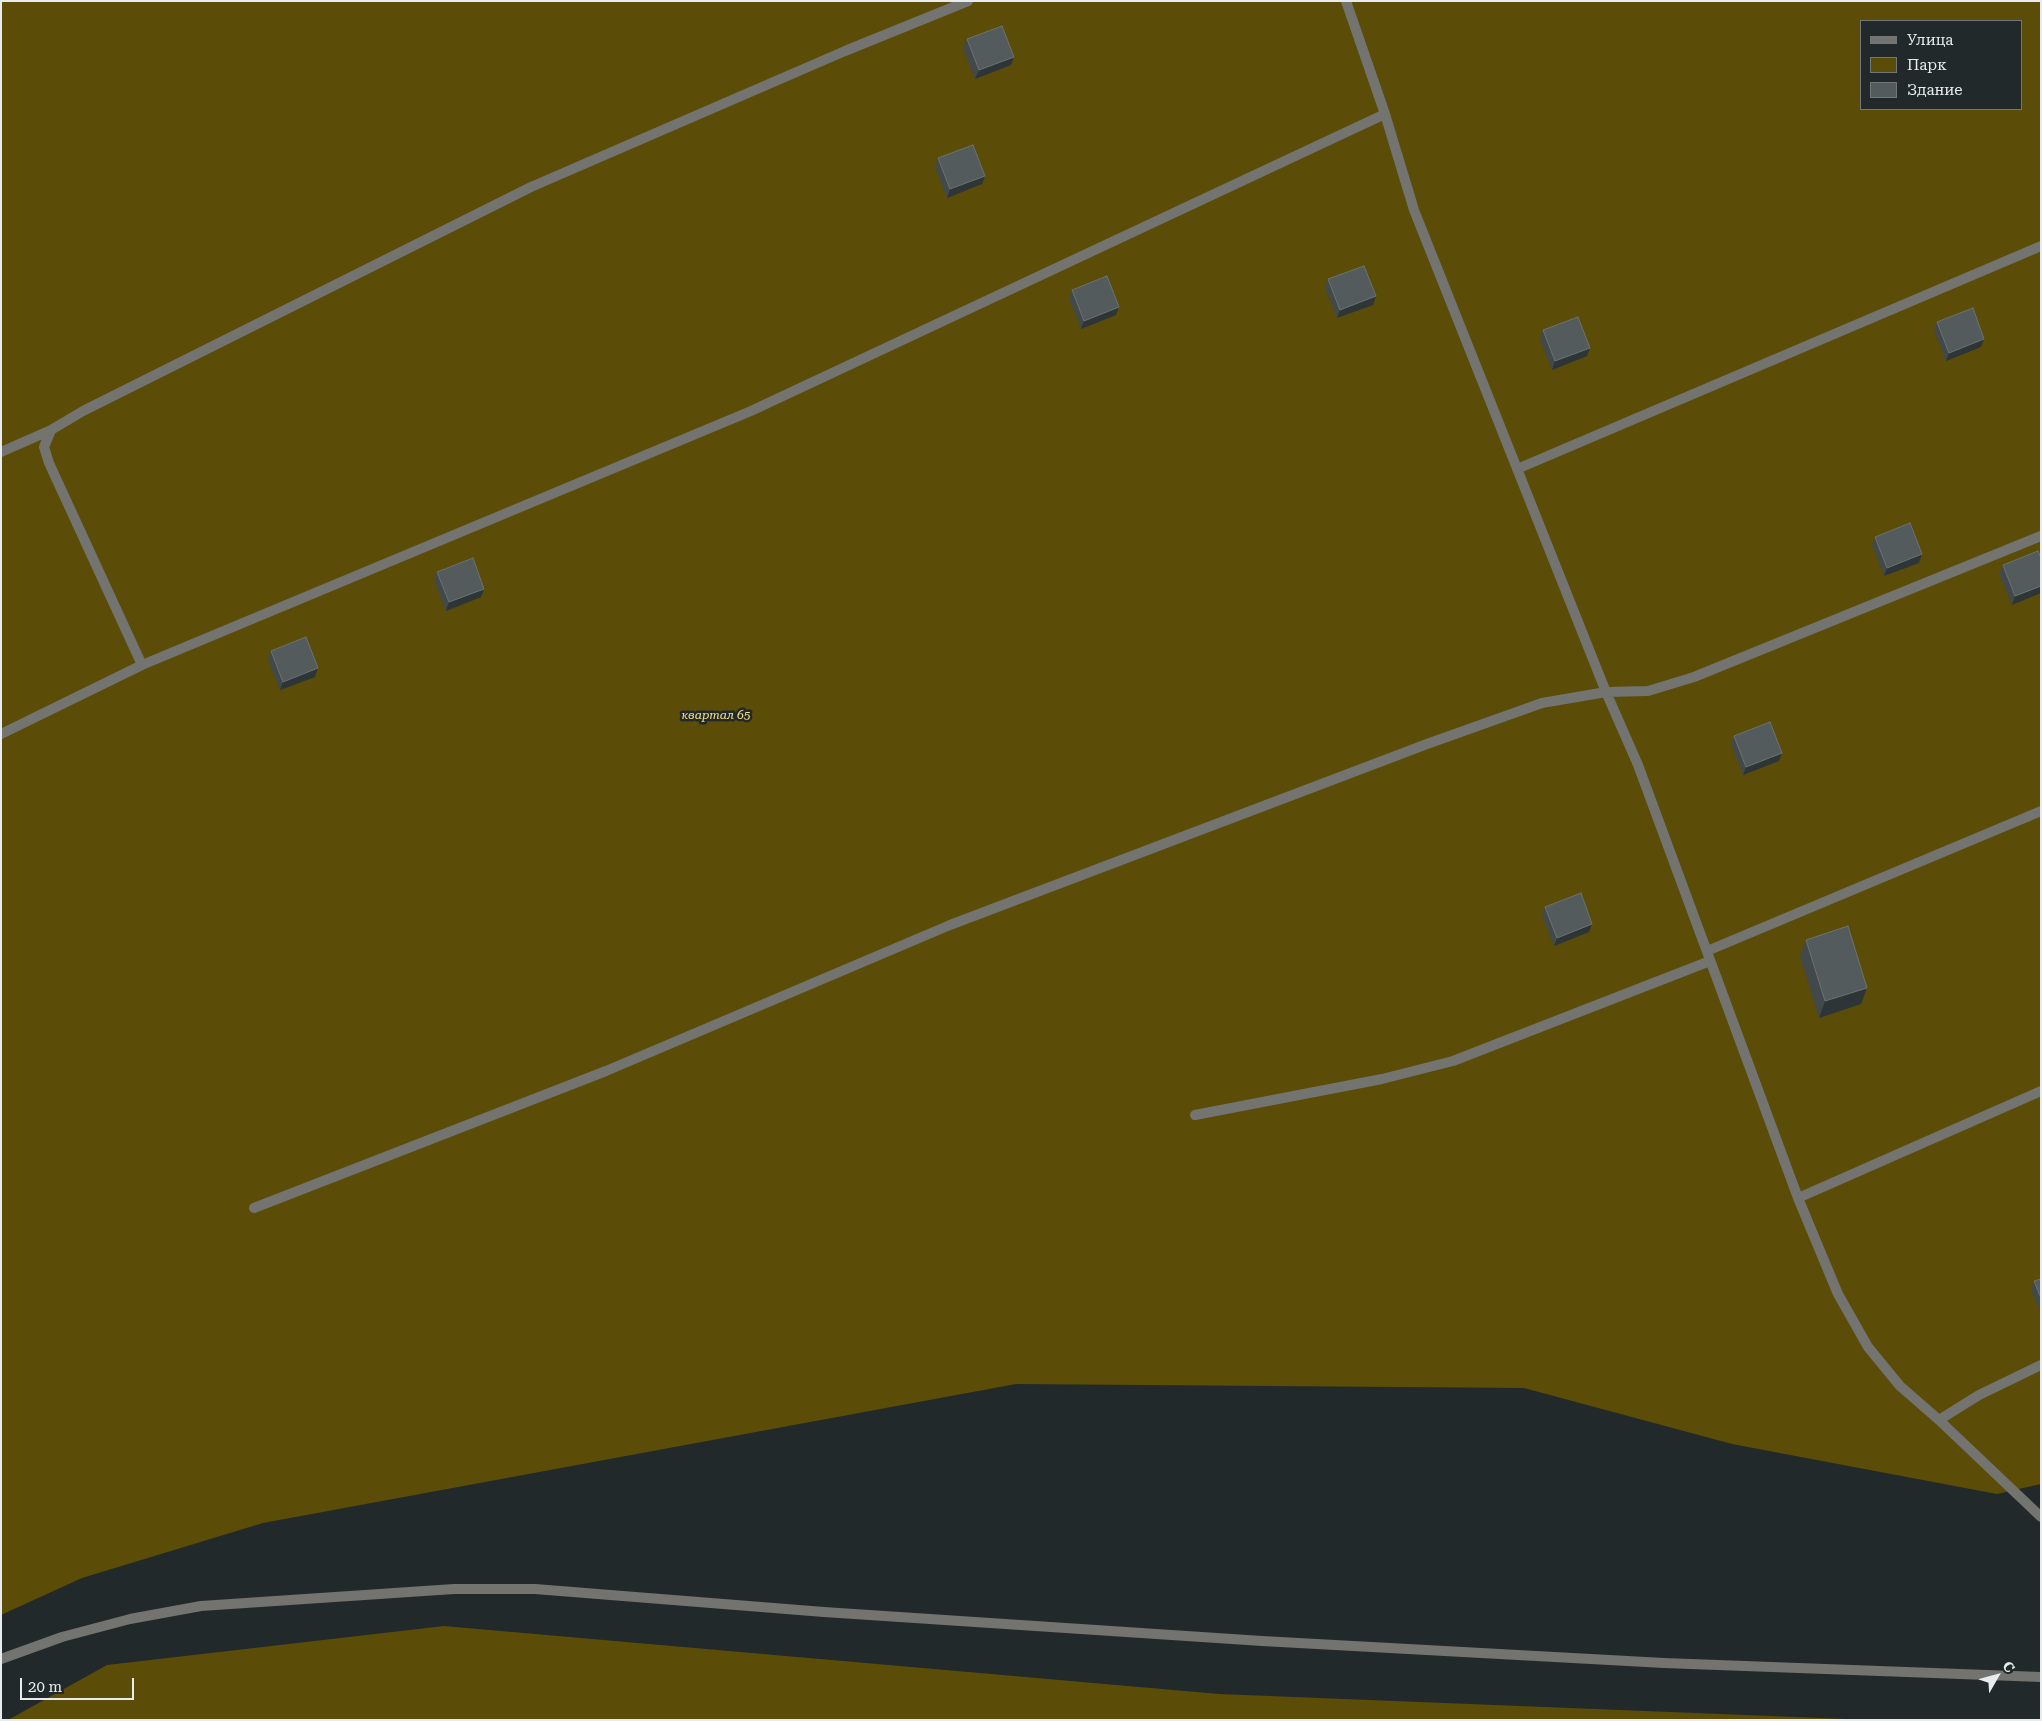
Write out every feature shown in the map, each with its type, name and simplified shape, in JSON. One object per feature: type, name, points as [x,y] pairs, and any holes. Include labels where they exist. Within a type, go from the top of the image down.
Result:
[{"type":"street","points":[[1,452],[51,430],[83,411],[531,187],[845,51],[968,1]]},
{"type":"street","points":[[1346,1],[1385,114],[1414,210],[1606,692],[1638,765],[1798,1198],[1838,1294],[1868,1347],[1900,1386],[2041,1517]]},
{"type":"street","points":[[1,734],[142,665],[751,411],[1385,114]]},
{"type":"street","points":[[1517,469],[2041,246]]},
{"type":"street","points":[[51,430],[44,447],[49,463],[142,665]]},
{"type":"street","points":[[254,1208],[606,1071],[968,918],[1427,744],[1542,703],[1606,692],[1648,691],[1694,677],[2041,536]]},
{"type":"street","points":[[1195,1115],[1382,1079],[1454,1060],[1709,956],[2041,811]]},
{"type":"street","points":[[1798,1198],[2041,1091]]},
{"type":"street","points":[[1938,1420],[1979,1395],[2041,1365]]},
{"type":"street","points":[[1,1659],[62,1637],[130,1618],[202,1606],[454,1589],[535,1589],[824,1612],[1272,1641],[1664,1663],[2041,1677]]},
{"type":"green space","name":"квартал 65","points":[[1,1],[2041,1],[2041,1484],[1997,1494],[1732,1444],[1524,1388],[1016,1384],[263,1523],[82,1578],[1,1615]]},
{"type":"green space","points":[[444,1626],[1219,1694],[1871,1720],[8,1720],[107,1665]]},
{"type":"building","points":[[1002,26],[1014,57],[979,70],[967,39]]},
{"type":"building","points":[[973,145],[985,176],[950,189],[938,158]]},
{"type":"building","points":[[1364,266],[1376,296],[1340,310],[1328,279]]},
{"type":"building","points":[[1107,276],[1119,307],[1084,321],[1072,290]]},
{"type":"building","points":[[1973,308],[1984,339],[1949,353],[1937,322]]},
{"type":"building","points":[[1578,317],[1590,348],[1555,361],[1543,330]]},
{"type":"building","points":[[1910,523],[1922,554],[1887,568],[1875,537]]},
{"type":"building","points":[[2038,551],[2041,558],[2041,586],[2015,596],[2003,565]]},
{"type":"building","points":[[473,558],[484,589],[449,602],[437,572]]},
{"type":"building","points":[[306,637],[318,668],[283,682],[271,651]]},
{"type":"building","points":[[1770,722],[1782,753],[1746,767],[1734,736]]},
{"type":"building","points":[[1581,893],[1592,924],[1557,938],[1545,907]]},
{"type":"building","points":[[1848,926],[1867,988],[1825,1001],[1806,940]]},
{"type":"building","points":[[2041,1279],[2041,1298],[2034,1281]]}]
